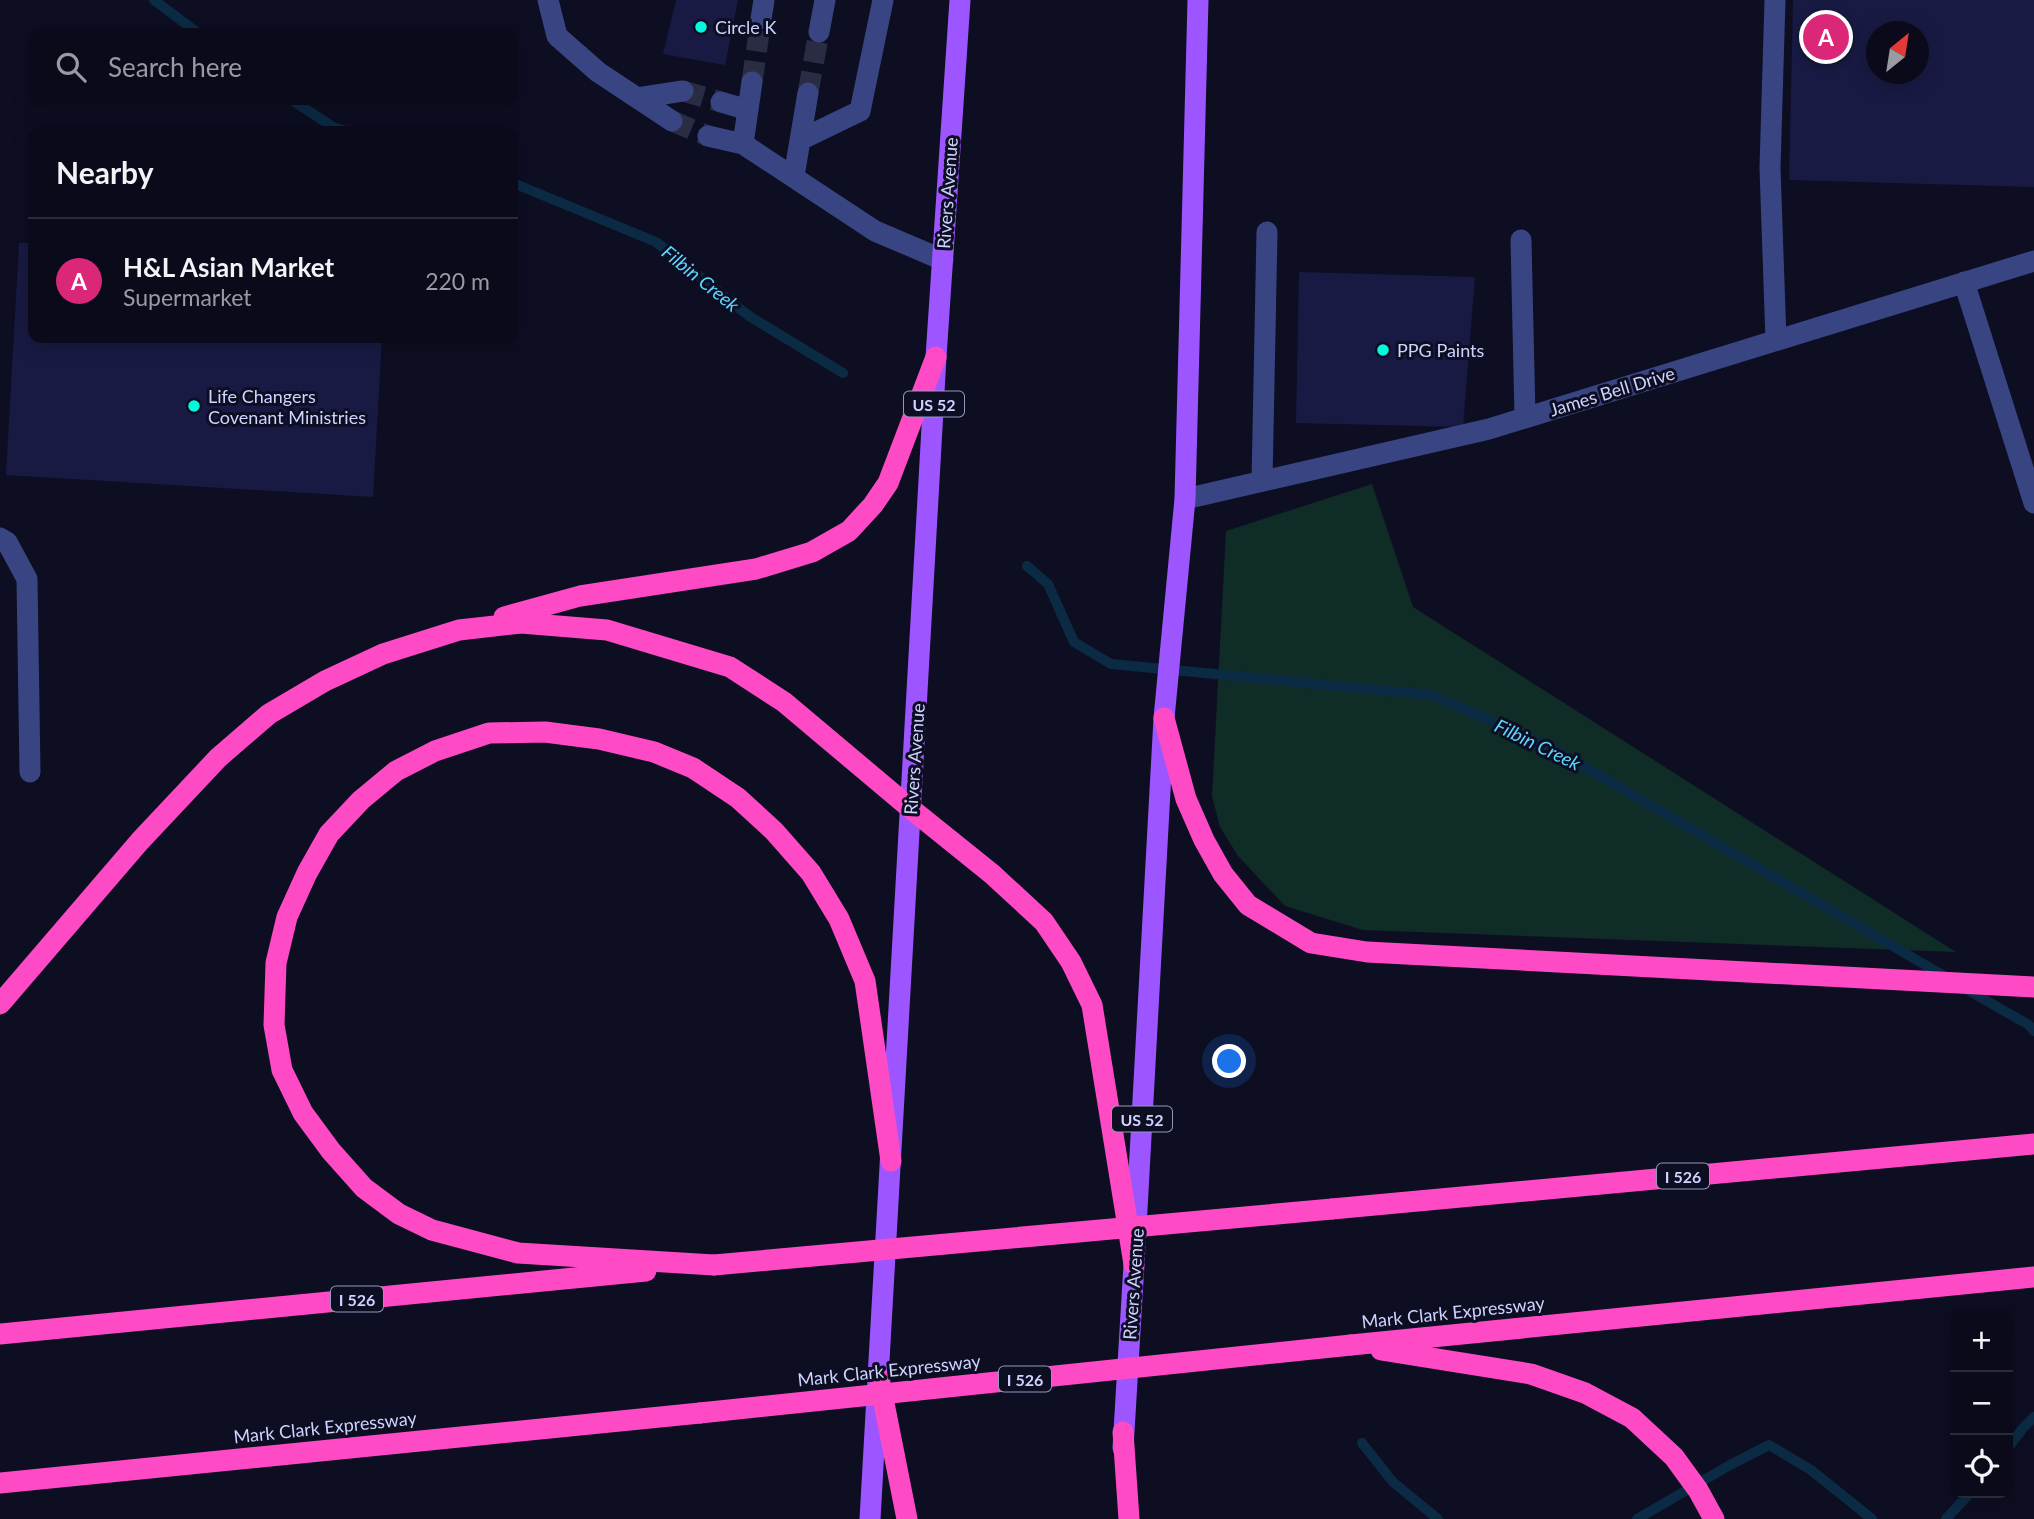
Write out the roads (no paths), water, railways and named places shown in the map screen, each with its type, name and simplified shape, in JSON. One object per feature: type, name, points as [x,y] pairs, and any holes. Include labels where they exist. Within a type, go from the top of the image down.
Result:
[{"type":"highway","points":[[0,1004],[140,841],[218,758],[269,714],[325,681],[383,654],[459,630],[580,596],[756,569],[812,552],[849,531],[873,505],[888,483],[936,357]]},
{"type":"highway","points":[[459,630],[521,623],[607,630],[730,667],[784,702],[992,874],[1044,922],[1070,962],[1092,1005],[1134,1265]]},
{"type":"highway","points":[[1164,718],[1186,799],[1219,869],[1248,905],[1311,943],[1367,952],[2034,987]]},
{"type":"highway","points":[[714,1265],[518,1253],[432,1230],[399,1214],[364,1188],[331,1151],[303,1113],[282,1070],[274,1025],[276,963],[287,917],[329,834],[361,800],[396,771],[435,751],[489,733],[545,732],[599,738],[654,752],[693,768],[738,797],[774,831],[811,873],[839,919],[865,981],[891,1161]]},
{"type":"highway","name":"I 526","points":[[0,1334],[714,1265],[2034,1144]]},
{"type":"highway","name":"Mark Clark Expressway","points":[[0,1483],[2034,1277]]},
{"type":"highway","points":[[1351,1345],[1531,1374],[1585,1393],[1632,1418],[1674,1457],[1698,1490],[1714,1519]]},
{"type":"highway","points":[[879,1378],[907,1519]]},
{"type":"highway","points":[[1124,1432],[1129,1519]]},
{"type":"main road","name":"Rivers Avenue","points":[[870,1519],[959,0]]},
{"type":"main road","name":"Rivers Avenue","points":[[1119,1519],[1164,718],[1185,499],[1198,0]]},
{"type":"street","points":[[548,0],[557,36],[598,72],[672,121]]},
{"type":"street","points":[[819,32],[825,0]]},
{"type":"street","points":[[800,141],[860,111],[883,0]]},
{"type":"street","points":[[1775,0],[1770,168],[1776,340]]},
{"type":"street","points":[[743,144],[752,82]]},
{"type":"street","points":[[637,98],[683,91]]},
{"type":"street","points":[[794,176],[808,93]]},
{"type":"street","points":[[721,102],[748,110]]},
{"type":"street","points":[[708,136],[743,144],[875,230],[943,260]]},
{"type":"street","points":[[1262,481],[1267,232]]},
{"type":"street","points":[[1521,240],[1525,417]]},
{"type":"street","name":"James Bell Drive","points":[[1185,499],[1489,429],[2034,261]]},
{"type":"street","points":[[1964,282],[2034,503]]},
{"type":"street","points":[[0,538],[7,542],[27,579],[30,772]]},
{"type":"waterway","name":"Filbin Creek","points":[[154,0],[191,28]]},
{"type":"waterway","name":"Filbin Creek","points":[[300,105],[331,126]]},
{"type":"waterway","name":"Filbin Creek","points":[[518,185],[656,242],[749,316],[843,373]]},
{"type":"waterway","name":"Filbin Creek","points":[[1027,566],[1048,584],[1074,642],[1111,664],[1431,695],[1547,745],[1946,977]]},
{"type":"waterway","name":"Filbin Creek","points":[[1966,989],[2029,1025],[2034,1031]]},
{"type":"waterway","points":[[2013,1441],[2034,1417]]},
{"type":"waterway","points":[[1362,1443],[1393,1482],[1438,1519]]},
{"type":"waterway","points":[[1637,1519],[1769,1445],[1811,1470],[1872,1519]]},
{"type":"waterway","points":[[1946,1519],[1965,1498]]},
{"type":"tunnel","points":[[752,82],[761,19]]},
{"type":"tunnel","points":[[808,93],[819,32]]},
{"type":"tunnel","points":[[683,91],[721,102]]},
{"type":"tunnel","points":[[672,121],[708,136]]},
{"type":"place","name":"Circle K","points":[[701,27]]},
{"type":"place","name":"H&L Asian Market","points":[[1826,37]]},
{"type":"place","name":"PPG Paints","points":[[1383,350]]},
{"type":"place","name":"Life Changers Covenant Ministries","points":[[194,406]]}]
